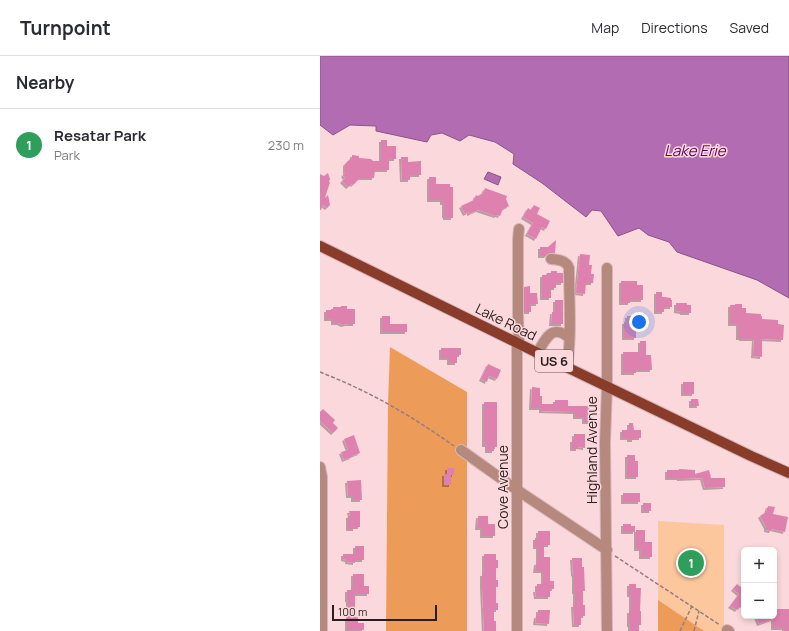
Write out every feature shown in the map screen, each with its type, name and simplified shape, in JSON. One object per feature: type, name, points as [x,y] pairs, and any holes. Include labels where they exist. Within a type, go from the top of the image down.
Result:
[{"type":"main road","name":"Lake Road","points":[[320,246],[537,353],[789,473]]},
{"type":"street","name":"Cove Avenue","points":[[517,631],[519,229]]},
{"type":"street","points":[[551,259],[561,260],[567,264],[568,268],[569,357],[567,367]]},
{"type":"street","name":"Highland Avenue","points":[[607,268],[607,386],[605,439],[607,631]]},
{"type":"street","points":[[537,353],[548,337],[554,332],[559,331],[569,338]]},
{"type":"street","points":[[461,450],[517,490],[607,550]]},
{"type":"street","points":[[320,467],[322,476],[322,631]]},
{"type":"path","points":[[320,372],[356,387],[388,404],[422,424],[461,450]]},
{"type":"path","points":[[607,550],[728,630]]},
{"type":"path","points":[[680,631],[692,606]]},
{"type":"path","points":[[694,631],[699,611]]},
{"type":"shaded area","points":[[390,347],[467,392],[467,631],[386,631]]},
{"type":"shaded area","points":[[658,521],[724,525],[724,631],[658,631]]},
{"type":"shaded area","points":[[658,600],[704,631],[658,631]]},
{"type":"water","name":"Lake Erie","points":[[320,56],[789,56],[789,298],[757,280],[677,252],[669,242],[648,235],[639,228],[618,236],[601,211],[592,210],[586,217],[542,183],[513,164],[514,154],[495,142],[469,135],[460,141],[442,133],[431,135],[427,142],[376,131],[376,126],[350,125],[333,135],[320,125]]},
{"type":"water","points":[[488,172],[501,177],[498,185],[484,179]]},
{"type":"building","points":[[381,140],[387,140],[387,146],[396,146],[396,159],[389,159],[389,170],[375,170],[374,178],[360,178],[353,185],[352,184],[348,187],[342,181],[345,178],[343,175],[345,173],[345,164],[352,159],[352,155],[359,156],[359,158],[371,159],[373,161],[381,161]]},
{"type":"building","points":[[401,157],[408,157],[408,162],[421,161],[421,175],[410,175],[410,180],[402,180]]},
{"type":"building","points":[[328,173],[330,182],[325,198],[328,195],[330,205],[327,208],[323,205],[320,210],[320,174],[324,176]]},
{"type":"building","points":[[429,177],[436,177],[436,184],[450,184],[450,187],[453,187],[453,218],[445,218],[444,203],[442,203],[442,200],[429,200]]},
{"type":"building","points":[[485,188],[507,196],[506,199],[509,206],[503,209],[500,216],[478,210],[465,214],[461,206],[474,200],[476,195],[478,196],[483,193]]},
{"type":"building","points":[[534,205],[540,208],[537,214],[550,221],[546,229],[542,227],[536,239],[527,234],[533,223],[523,217],[528,208],[531,210]]},
{"type":"building","points":[[556,240],[555,253],[540,256],[540,247],[548,247]]},
{"type":"building","points":[[580,254],[590,255],[589,265],[592,265],[591,274],[594,274],[593,283],[586,283],[585,294],[576,293]]},
{"type":"building","points":[[551,271],[563,273],[563,283],[556,283],[556,288],[551,288],[551,298],[542,298],[542,275],[551,273]]},
{"type":"building","points":[[621,281],[637,281],[637,285],[643,285],[643,300],[630,300],[630,303],[621,303]]},
{"type":"building","points":[[530,286],[530,293],[537,293],[538,304],[531,304],[531,312],[524,312],[524,287]]},
{"type":"building","points":[[656,292],[662,292],[662,297],[671,298],[672,307],[664,307],[664,312],[656,312]]},
{"type":"building","points":[[555,300],[563,300],[563,324],[551,324],[552,312],[555,312]]},
{"type":"building","points":[[676,303],[687,303],[687,305],[691,305],[691,313],[676,311]]},
{"type":"building","points":[[742,304],[742,308],[746,308],[746,313],[761,314],[762,319],[778,320],[778,324],[784,325],[783,340],[762,339],[762,357],[753,356],[754,339],[738,338],[738,324],[730,324],[730,305]]},
{"type":"building","points":[[347,306],[347,309],[355,309],[355,324],[343,325],[333,323],[333,319],[326,319],[326,310],[333,310],[333,307]]},
{"type":"building","points":[[382,316],[390,316],[390,324],[407,324],[407,332],[382,332]]},
{"type":"building","points":[[627,316],[636,316],[636,338],[624,338],[624,322],[627,322]]},
{"type":"building","points":[[640,341],[646,341],[646,355],[651,355],[652,370],[636,370],[636,373],[623,373],[623,352],[640,352]]},
{"type":"building","points":[[441,348],[461,348],[461,355],[457,355],[457,363],[449,363],[449,358],[441,358]]},
{"type":"building","points":[[488,364],[501,370],[497,379],[489,376],[487,382],[481,379]]},
{"type":"building","points":[[683,382],[694,382],[694,394],[683,394]]},
{"type":"building","points":[[532,387],[540,388],[542,404],[555,404],[555,400],[568,400],[568,406],[589,406],[588,415],[591,415],[591,422],[584,422],[584,417],[575,417],[575,412],[541,411],[541,408],[531,408]]},
{"type":"building","points":[[691,399],[698,399],[699,406],[691,406]]},
{"type":"building","points":[[484,402],[497,402],[497,447],[494,447],[494,451],[487,451],[487,445],[484,445]]},
{"type":"building","points":[[323,409],[335,420],[333,423],[338,428],[333,433],[320,421],[320,412]]},
{"type":"building","points":[[629,423],[633,423],[634,430],[641,430],[641,438],[629,440],[629,438],[622,438],[622,430],[629,430]]},
{"type":"building","points":[[574,434],[585,434],[585,448],[578,447],[578,449],[572,449]]},
{"type":"building","points":[[354,435],[360,453],[344,460],[341,452],[348,450],[344,439]]},
{"type":"building","points":[[627,455],[635,455],[635,461],[638,461],[638,477],[627,477]]},
{"type":"building","points":[[447,468],[454,468],[454,475],[451,475],[451,485],[444,485],[444,474],[447,474]]},
{"type":"building","points":[[667,470],[695,470],[695,474],[709,470],[711,478],[725,478],[725,487],[705,488],[702,478],[667,478]]},
{"type":"building","points":[[361,480],[362,500],[353,500],[353,496],[348,496],[347,481]]},
{"type":"building","points":[[623,493],[640,493],[640,502],[623,502]]},
{"type":"building","points":[[643,503],[651,503],[651,511],[643,511]]},
{"type":"building","points":[[768,506],[775,507],[773,514],[788,517],[785,532],[772,529],[771,531],[766,530],[760,516],[766,512]]},
{"type":"building","points":[[349,511],[360,511],[360,527],[348,529],[348,516],[350,516]]},
{"type":"building","points":[[478,516],[488,516],[488,524],[495,524],[495,536],[482,536],[482,528],[477,528]]},
{"type":"building","points":[[623,524],[631,524],[631,526],[635,526],[635,532],[623,532]]},
{"type":"building","points":[[636,530],[645,530],[645,542],[652,542],[652,557],[641,557],[641,549],[636,549]]},
{"type":"building","points":[[538,531],[550,531],[550,545],[544,545],[544,557],[550,557],[550,581],[554,581],[554,589],[550,589],[550,597],[536,597],[535,590],[537,590],[537,584],[543,584],[543,571],[535,571],[536,563],[538,563],[538,547],[535,547],[535,538],[538,538]]},
{"type":"building","points":[[355,546],[364,546],[364,560],[355,560],[355,563],[347,562],[347,560],[343,559],[343,554],[355,554]]},
{"type":"building","points":[[484,554],[496,554],[496,560],[498,560],[498,568],[496,568],[496,580],[498,580],[498,587],[496,587],[496,603],[498,603],[498,610],[494,610],[496,631],[484,631],[482,574],[484,574]]},
{"type":"building","points":[[572,558],[582,558],[582,567],[584,567],[585,591],[583,591],[583,605],[585,605],[585,616],[581,616],[581,625],[574,625],[573,605],[575,605],[575,592]]},
{"type":"building","points":[[353,574],[364,574],[364,586],[369,586],[369,594],[355,594],[355,617],[358,617],[358,623],[364,623],[364,630],[347,630],[347,590],[353,590]]},
{"type":"building","points":[[629,584],[636,584],[636,588],[641,588],[641,625],[639,625],[639,631],[630,631],[629,611],[631,611],[631,595],[629,595]]},
{"type":"building","points":[[737,584],[741,587],[741,607],[737,610],[730,606],[739,594],[733,589]]},
{"type":"building","points":[[777,609],[789,609],[789,631],[784,631],[784,628],[773,628],[773,619],[777,619]]},
{"type":"building","points":[[538,610],[550,610],[549,624],[535,623],[536,616],[538,616]]},
{"type":"building","points":[[757,619],[773,619],[759,624]]},
{"type":"place","name":"Resatar Park","points":[[691,563]]}]
